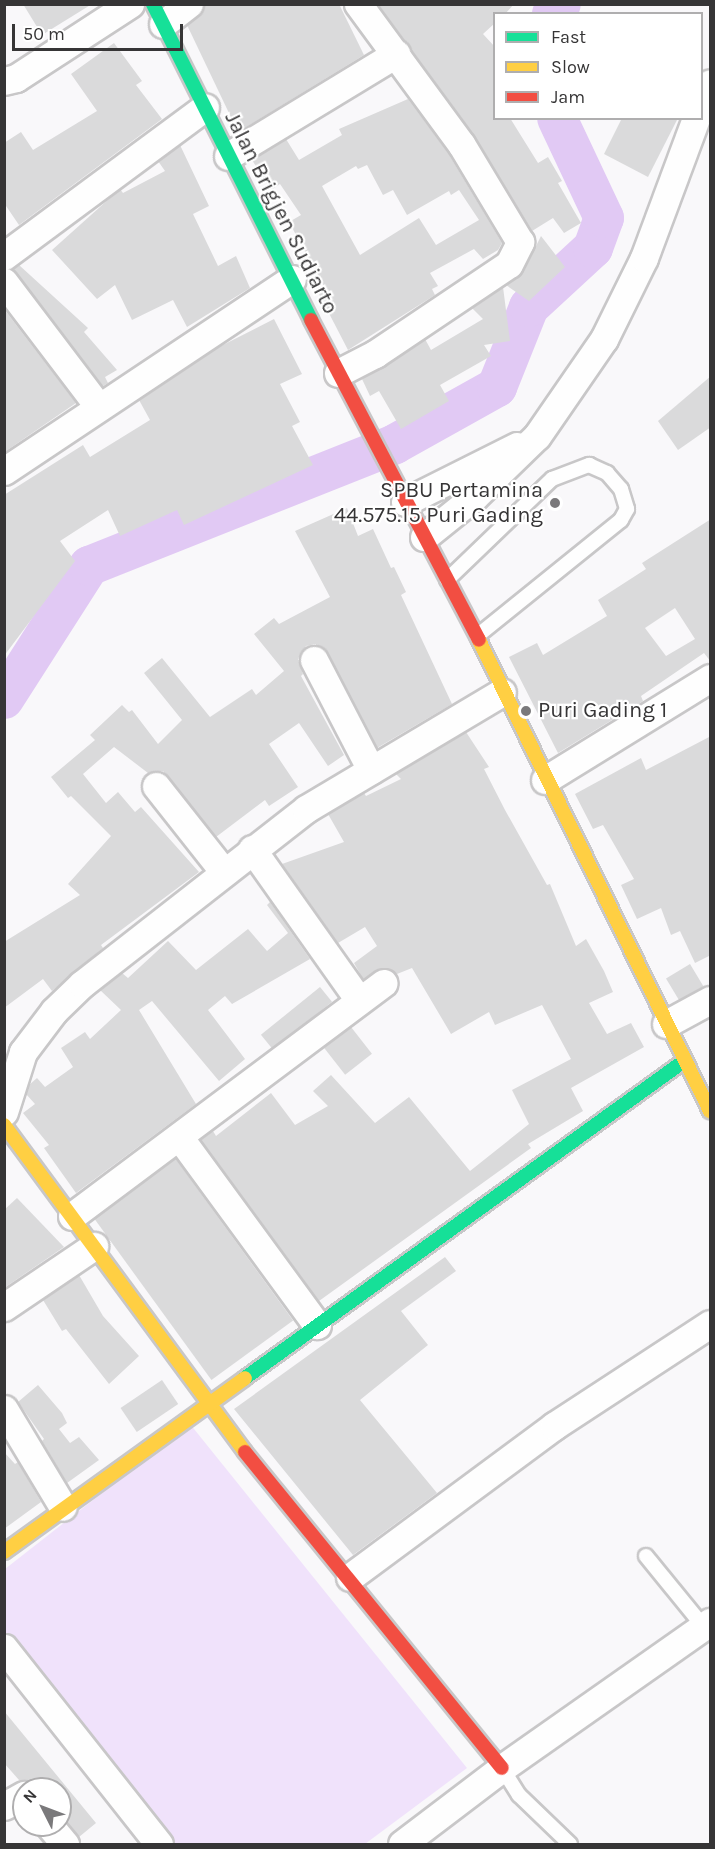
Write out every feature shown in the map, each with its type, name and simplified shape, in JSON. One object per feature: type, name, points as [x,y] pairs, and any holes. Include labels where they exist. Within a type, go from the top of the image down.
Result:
[{"type":"street","points":[[4,81],[16,78],[130,4]]},
{"type":"street","points":[[158,14],[189,4]]},
{"type":"street","points":[[338,373],[384,348],[509,264],[520,242],[461,144],[358,4]]},
{"type":"street","name":"Jalan Brigjen Sudiarto","points":[[158,14],[372,441],[477,636],[545,780],[711,1111]]},
{"type":"street","points":[[228,156],[396,54]]},
{"type":"street","points":[[703,103],[711,83]]},
{"type":"street","points":[[4,256],[205,107]]},
{"type":"street","points":[[424,537],[475,496],[537,436],[614,319],[644,258],[695,120]]},
{"type":"street","points":[[4,471],[292,279]]},
{"type":"street","points":[[4,282],[99,407]]},
{"type":"street","points":[[405,502],[537,436]]},
{"type":"street","points":[[314,660],[371,770]]},
{"type":"street","points":[[545,780],[711,678]]},
{"type":"street","points":[[4,1112],[10,1067],[75,991],[252,849],[306,809],[502,692]]},
{"type":"street","points":[[156,786],[224,872]]},
{"type":"street","points":[[252,849],[358,1000]]},
{"type":"street","points":[[72,1216],[180,1138],[358,1000],[384,983]]},
{"type":"street","points":[[666,1024],[711,1000]]},
{"type":"street","points":[[4,1552],[63,1507],[684,1061]]},
{"type":"street","points":[[4,1125],[94,1245],[206,1404],[350,1576],[502,1768]]},
{"type":"street","points":[[180,1138],[317,1325]]},
{"type":"street","points":[[4,1308],[94,1245]]},
{"type":"street","points":[[350,1576],[561,1420],[711,1324]]},
{"type":"street","points":[[4,1409],[63,1507]]},
{"type":"street","points":[[402,1845],[502,1768],[707,1625]]},
{"type":"street","points":[[4,1648],[159,1845]]},
{"type":"lane","points":[[446,581],[552,479],[590,465],[607,473],[621,489],[627,509],[621,520],[477,636]]},
{"type":"lane","points":[[646,1556],[707,1625]]},
{"type":"lane","points":[[502,1768],[519,1795],[570,1845]]},
{"type":"shaded area","points":[[190,1424],[467,1768],[365,1844],[167,1844],[5,1644],[5,1569]]},
{"type":"building","points":[[23,4],[92,4],[42,35]]},
{"type":"building","points":[[205,4],[339,4],[364,55],[238,132],[187,25]]},
{"type":"building","points":[[378,4],[514,4],[507,12],[493,12],[493,25],[483,34],[493,45],[493,120],[511,120],[538,163],[548,157],[562,181],[558,183],[581,223],[564,233],[553,218],[532,231],[474,135]]},
{"type":"building","points":[[114,43],[142,81],[136,85],[162,119],[19,225],[4,203],[4,143],[21,132],[33,150],[97,111],[71,74]]},
{"type":"building","points":[[408,99],[448,153],[502,243],[498,250],[483,259],[474,249],[430,273],[438,286],[432,289],[435,295],[348,350],[319,294],[326,290],[289,222],[301,215],[280,184],[271,190],[252,160],[286,139],[299,160],[342,135],[339,129]],"holes":[[[367,165],[383,195],[393,190],[407,215],[449,191],[451,195],[459,190],[479,220],[436,245],[419,218],[360,255],[322,186],[356,166],[358,169]]]},
{"type":"building","points":[[621,120],[677,120],[648,177],[604,154]]},
{"type":"building","points":[[180,145],[209,206],[193,214],[218,266],[236,256],[250,288],[187,327],[173,300],[132,320],[115,285],[97,299],[52,250],[120,189],[123,193],[165,171],[158,161]]},
{"type":"building","points":[[541,236],[565,267],[529,301],[506,285],[523,272]]},
{"type":"building","points":[[19,265],[88,328],[84,332],[117,370],[105,377],[108,383],[103,386],[12,269]]},
{"type":"building","points":[[503,287],[510,341],[484,345],[491,356],[440,385],[449,401],[401,429],[379,391],[370,396],[362,379],[425,339],[431,350],[483,319],[472,308]]},
{"type":"building","points":[[4,309],[76,403],[6,451],[4,449]]},
{"type":"building","points":[[274,319],[302,374],[280,384],[300,422],[292,426],[313,465],[184,525],[177,510],[120,536],[108,510],[60,541],[75,561],[4,656],[4,495],[83,445],[90,457],[150,420],[139,400],[217,348]]},
{"type":"building","points":[[711,376],[711,427],[678,450],[658,421]]},
{"type":"building","points":[[347,508],[358,536],[373,529],[391,568],[394,567],[406,592],[401,595],[452,704],[377,748],[328,653],[315,644],[306,646],[298,659],[303,674],[301,676],[344,755],[328,766],[299,723],[269,744],[298,787],[269,806],[265,800],[216,837],[163,771],[148,773],[114,747],[83,774],[106,803],[118,792],[135,812],[141,807],[199,872],[101,945],[103,948],[52,991],[43,979],[4,1008],[4,942],[80,895],[68,884],[111,836],[71,796],[68,798],[51,777],[95,740],[90,735],[122,705],[129,712],[132,710],[158,744],[182,720],[144,673],[162,658],[210,717],[252,689],[256,695],[284,671],[254,634],[274,618],[279,624],[330,597],[295,531]]},
{"type":"building","points":[[711,519],[711,662],[704,653],[641,696],[643,701],[558,753],[509,657],[537,643],[543,655],[607,616],[598,600],[646,569],[642,563]],"holes":[[[675,608],[695,639],[666,656],[645,628]]]},
{"type":"building","points":[[466,732],[489,767],[484,769],[505,810],[547,885],[550,884],[576,946],[586,939],[604,971],[613,992],[589,1003],[607,1034],[631,1023],[644,1047],[571,1088],[583,1111],[528,1144],[531,1148],[319,1301],[201,1140],[213,1131],[216,1136],[271,1093],[295,1125],[328,1106],[313,1091],[331,1075],[375,1123],[409,1097],[470,1171],[529,1124],[512,1090],[571,1059],[542,1005],[495,1025],[489,1012],[451,1034],[412,968],[397,974],[382,968],[363,979],[354,963],[377,946],[365,927],[338,943],[282,864],[344,842],[328,814],[364,793],[366,796],[401,779],[396,774]]},
{"type":"building","points":[[711,736],[711,955],[695,963],[680,931],[671,935],[661,908],[637,919],[621,885],[634,879],[603,825],[593,829],[575,794],[641,758],[646,770]]},
{"type":"building","points":[[270,902],[310,959],[232,1004],[225,996],[208,1010],[245,1059],[219,1081],[152,1001],[139,1010],[196,1104],[76,1193],[44,1148],[49,1145],[23,1113],[35,1104],[26,1094],[29,1085],[37,1078],[45,1087],[73,1067],[61,1048],[85,1032],[90,1039],[121,1010],[100,990],[122,973],[128,978],[168,941],[196,970],[248,929],[267,951],[288,933],[267,905]]},
{"type":"building","points":[[690,964],[703,986],[679,1001],[666,978]]},
{"type":"building","points":[[320,987],[332,1002],[273,1050],[261,1035]]},
{"type":"building","points":[[351,1027],[372,1054],[345,1075],[324,1048]]},
{"type":"building","points":[[175,1158],[293,1321],[211,1380],[93,1217]]},
{"type":"building","points":[[17,1198],[64,1247],[4,1288],[4,1210]]},
{"type":"building","points":[[445,1257],[456,1271],[401,1311],[428,1345],[360,1400],[437,1493],[353,1555],[234,1409]]},
{"type":"building","points":[[79,1275],[103,1316],[139,1356],[109,1384],[66,1329],[62,1331],[43,1300]]},
{"type":"building","points":[[162,1380],[178,1404],[137,1432],[121,1408]]},
{"type":"building","points":[[38,1385],[62,1413],[67,1423],[59,1429],[70,1443],[79,1437],[99,1460],[67,1483],[42,1441],[44,1439],[18,1402]]},
{"type":"building","points":[[4,1452],[15,1464],[18,1462],[41,1502],[4,1529]]},
{"type":"building","points":[[4,1711],[58,1777],[16,1777],[4,1763]]},
{"type":"building","points":[[72,1794],[96,1823],[79,1837],[72,1829]]},
{"type":"waterway","points":[[554,12],[561,4]]},
{"type":"waterway","points":[[4,699],[89,566],[395,444],[497,387],[529,307],[593,248],[604,218],[558,120]]},
{"type":"traffic: fast","points":[[153,4],[311,320]]},
{"type":"traffic: fast","points":[[245,1378],[684,1061]]},
{"type":"traffic: slow","points":[[479,640],[710,1111]]},
{"type":"traffic: slow","points":[[4,1125],[245,1452]]},
{"type":"traffic: slow","points":[[4,1552],[245,1378]]},
{"type":"traffic: jam","points":[[311,320],[479,640]]},
{"type":"traffic: jam","points":[[245,1452],[502,1768]]},
{"type":"place","name":"SPBU Pertamina 44.575.15 Puri Gading","points":[[555,503]]},
{"type":"place","name":"Puri Gading 1","points":[[526,711]]}]
